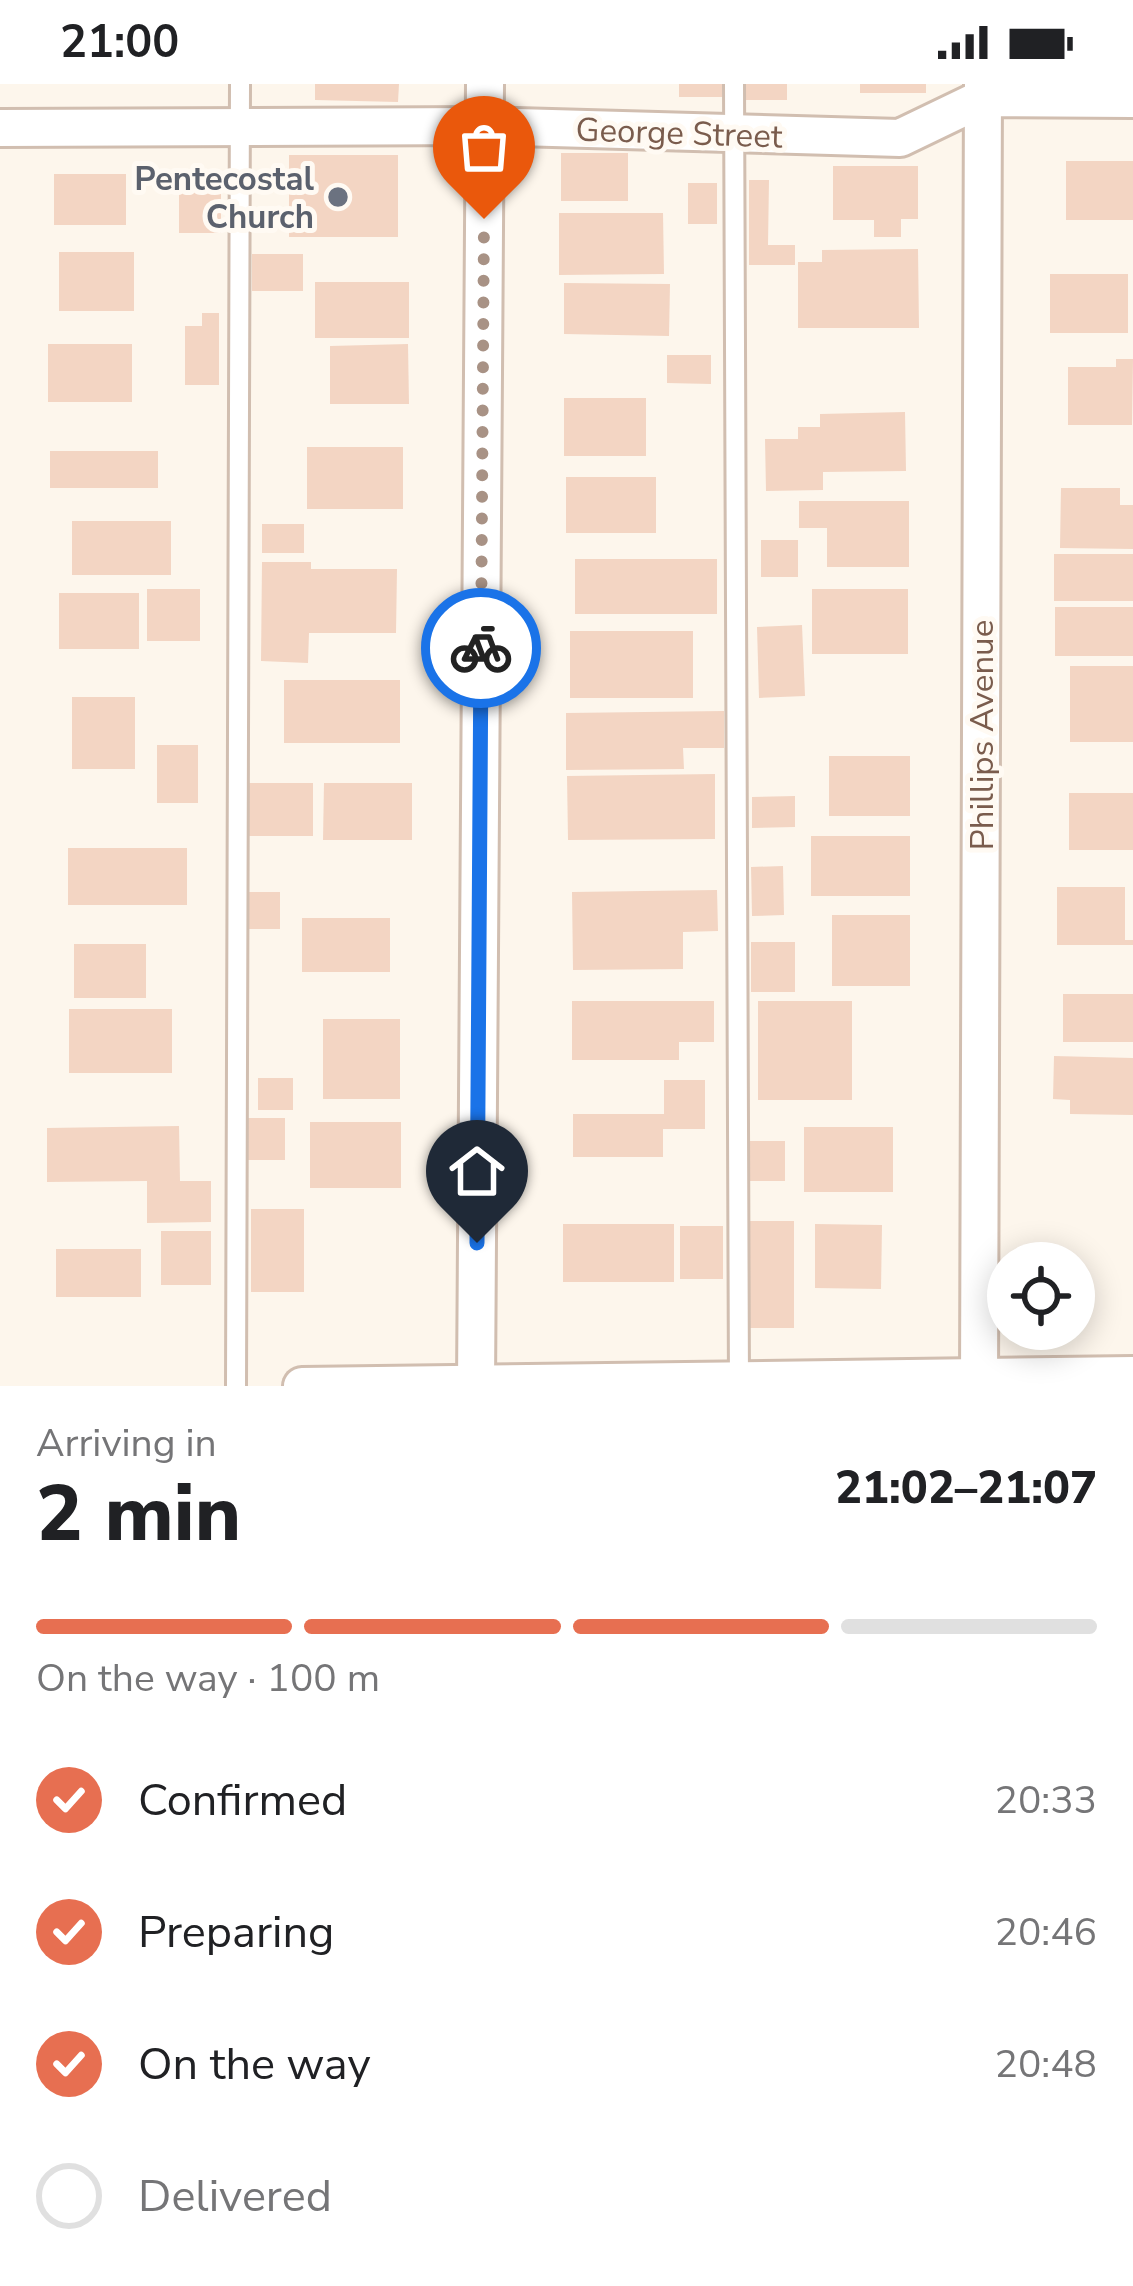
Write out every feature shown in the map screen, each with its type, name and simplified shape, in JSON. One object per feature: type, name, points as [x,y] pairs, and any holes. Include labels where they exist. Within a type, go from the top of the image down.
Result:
[{"type":"street","points":[[476,1384],[485,84]]},
{"type":"street","name":"George Street","points":[[0,128],[485,126],[900,138],[983,91],[1133,99]]},
{"type":"street","name":"Phillips Avenue","points":[[979,1381],[983,91]]},
{"type":"street","points":[[302,1386],[979,1381],[1133,1375]]},
{"type":"lane","points":[[236,1386],[240,84]]},
{"type":"lane","points":[[734,84],[739,1383]]},
{"type":"building","points":[[315,84],[399,84],[398,102],[315,100]]},
{"type":"building","points":[[679,84],[722,84],[722,97],[679,97]]},
{"type":"building","points":[[743,84],[787,84],[787,100],[743,100]]},
{"type":"building","points":[[860,84],[926,84],[926,93],[860,93]]},
{"type":"building","points":[[561,153],[628,153],[628,201],[561,201]]},
{"type":"building","points":[[289,155],[398,155],[398,237],[289,237]]},
{"type":"building","points":[[1066,161],[1133,161],[1133,220],[1066,220]]},
{"type":"building","points":[[833,166],[918,166],[918,219],[901,219],[901,237],[874,237],[874,220],[833,220]]},
{"type":"building","points":[[54,174],[126,174],[126,225],[54,225]]},
{"type":"building","points":[[179,176],[221,176],[221,233],[179,233]]},
{"type":"building","points":[[749,180],[769,180],[768,245],[795,245],[795,265],[749,265]]},
{"type":"building","points":[[688,183],[717,183],[717,224],[688,224]]},
{"type":"building","points":[[559,213],[663,213],[664,274],[559,275]]},
{"type":"building","points":[[918,249],[919,328],[798,328],[798,262],[822,262],[822,250]]},
{"type":"building","points":[[59,252],[134,252],[134,311],[59,311]]},
{"type":"building","points":[[252,254],[303,254],[303,291],[252,291]]},
{"type":"building","points":[[1050,274],[1128,274],[1128,333],[1050,333]]},
{"type":"building","points":[[315,282],[409,282],[409,338],[315,338]]},
{"type":"building","points":[[564,283],[670,284],[669,336],[564,334]]},
{"type":"building","points":[[202,313],[219,313],[219,385],[185,385],[185,326],[202,326]]},
{"type":"building","points":[[48,344],[132,344],[132,402],[48,402]]},
{"type":"building","points":[[408,344],[409,404],[330,404],[330,346]]},
{"type":"building","points":[[667,355],[711,355],[711,384],[667,383]]},
{"type":"building","points":[[1116,359],[1133,359],[1132,425],[1068,425],[1068,367],[1116,367]]},
{"type":"building","points":[[564,398],[646,398],[646,456],[564,456]]},
{"type":"building","points":[[905,412],[906,471],[823,472],[823,490],[766,491],[765,439],[798,439],[798,427],[820,427],[820,414]]},
{"type":"building","points":[[307,447],[403,447],[403,509],[307,509]]},
{"type":"building","points":[[50,451],[158,451],[158,488],[50,488]]},
{"type":"building","points":[[566,477],[656,477],[656,533],[566,533]]},
{"type":"building","points":[[1061,488],[1120,488],[1120,505],[1133,505],[1133,549],[1060,548]]},
{"type":"building","points":[[799,501],[909,501],[909,567],[827,567],[827,528],[799,528]]},
{"type":"building","points":[[72,521],[171,521],[171,575],[72,575]]},
{"type":"building","points":[[262,524],[304,524],[304,553],[262,553]]},
{"type":"building","points":[[761,540],[798,540],[798,577],[761,577]]},
{"type":"building","points":[[1054,554],[1133,554],[1133,601],[1054,601]]},
{"type":"building","points":[[575,559],[717,559],[717,614],[575,614]]},
{"type":"building","points":[[262,562],[311,562],[311,569],[397,569],[396,633],[309,633],[308,663],[261,661]]},
{"type":"building","points":[[147,589],[200,589],[200,641],[147,641]]},
{"type":"building","points":[[812,589],[908,589],[908,654],[812,654]]},
{"type":"building","points":[[59,593],[139,593],[139,649],[59,649]]},
{"type":"building","points":[[1055,607],[1133,607],[1133,656],[1055,656]]},
{"type":"building","points":[[802,625],[805,696],[759,698],[757,627]]},
{"type":"building","points":[[570,631],[693,631],[693,698],[570,698]]},
{"type":"building","points":[[1070,666],[1133,666],[1133,742],[1070,742]]},
{"type":"building","points":[[284,680],[400,680],[400,743],[284,743]]},
{"type":"building","points":[[72,697],[135,697],[135,769],[72,769]]},
{"type":"building","points":[[724,711],[724,748],[683,748],[684,769],[566,770],[566,713]]},
{"type":"building","points":[[157,745],[198,745],[198,803],[157,803]]},
{"type":"building","points":[[829,756],[910,756],[910,816],[829,816]]},
{"type":"building","points":[[715,774],[715,839],[568,840],[567,776]]},
{"type":"building","points":[[248,783],[313,783],[313,836],[248,836]]},
{"type":"building","points":[[324,783],[412,783],[412,840],[323,840]]},
{"type":"building","points":[[1069,793],[1133,793],[1133,850],[1069,850]]},
{"type":"building","points":[[795,796],[795,827],[752,828],[752,797]]},
{"type":"building","points":[[811,836],[910,836],[910,896],[811,896]]},
{"type":"building","points":[[68,848],[187,848],[187,905],[68,905]]},
{"type":"building","points":[[783,866],[784,915],[752,916],[751,867]]},
{"type":"building","points":[[1057,887],[1125,887],[1125,940],[1133,940],[1133,945],[1057,945]]},
{"type":"building","points":[[717,890],[718,931],[683,932],[683,969],[573,970],[572,892]]},
{"type":"building","points":[[249,892],[280,892],[280,929],[249,929]]},
{"type":"building","points":[[832,915],[910,915],[910,986],[832,986]]},
{"type":"building","points":[[302,918],[390,918],[390,972],[302,972]]},
{"type":"building","points":[[751,942],[795,942],[795,992],[751,992]]},
{"type":"building","points":[[74,944],[146,944],[146,998],[74,998]]},
{"type":"building","points":[[1063,994],[1133,994],[1133,1042],[1063,1042]]},
{"type":"building","points":[[572,1001],[714,1001],[714,1042],[679,1042],[679,1060],[572,1060]]},
{"type":"building","points":[[758,1001],[852,1001],[852,1100],[758,1100]]},
{"type":"building","points":[[69,1009],[172,1009],[172,1073],[69,1073]]},
{"type":"building","points":[[323,1019],[400,1019],[400,1099],[323,1099]]},
{"type":"building","points":[[1054,1056],[1133,1058],[1133,1115],[1070,1114],[1070,1100],[1053,1099]]},
{"type":"building","points":[[258,1078],[293,1078],[293,1110],[258,1110]]},
{"type":"building","points":[[664,1080],[705,1080],[705,1129],[663,1129],[663,1157],[573,1157],[573,1114],[664,1114]]},
{"type":"building","points":[[248,1118],[285,1118],[285,1160],[248,1160]]},
{"type":"building","points":[[310,1122],[401,1122],[401,1188],[310,1188]]},
{"type":"building","points":[[179,1126],[180,1181],[211,1181],[211,1222],[147,1223],[147,1181],[47,1182],[47,1128]]},
{"type":"building","points":[[804,1127],[893,1127],[893,1192],[804,1192]]},
{"type":"building","points":[[746,1141],[785,1141],[785,1181],[746,1181]]},
{"type":"building","points":[[251,1209],[304,1209],[304,1292],[251,1292]]},
{"type":"building","points":[[749,1221],[794,1221],[794,1328],[749,1328]]},
{"type":"building","points":[[563,1224],[674,1224],[674,1282],[563,1282]]},
{"type":"building","points":[[815,1224],[882,1225],[881,1289],[815,1288]]},
{"type":"building","points":[[680,1226],[723,1226],[723,1279],[680,1279]]},
{"type":"building","points":[[161,1231],[211,1231],[211,1285],[161,1285]]},
{"type":"building","points":[[56,1249],[141,1249],[141,1297],[56,1297]]},
{"type":"way so far","points":[[481,648],[484,219]]},
{"type":"place","name":"Pentecostal Church","points":[[338,197]]},
{"type":"route","points":[[477,1243],[481,648]]}]
